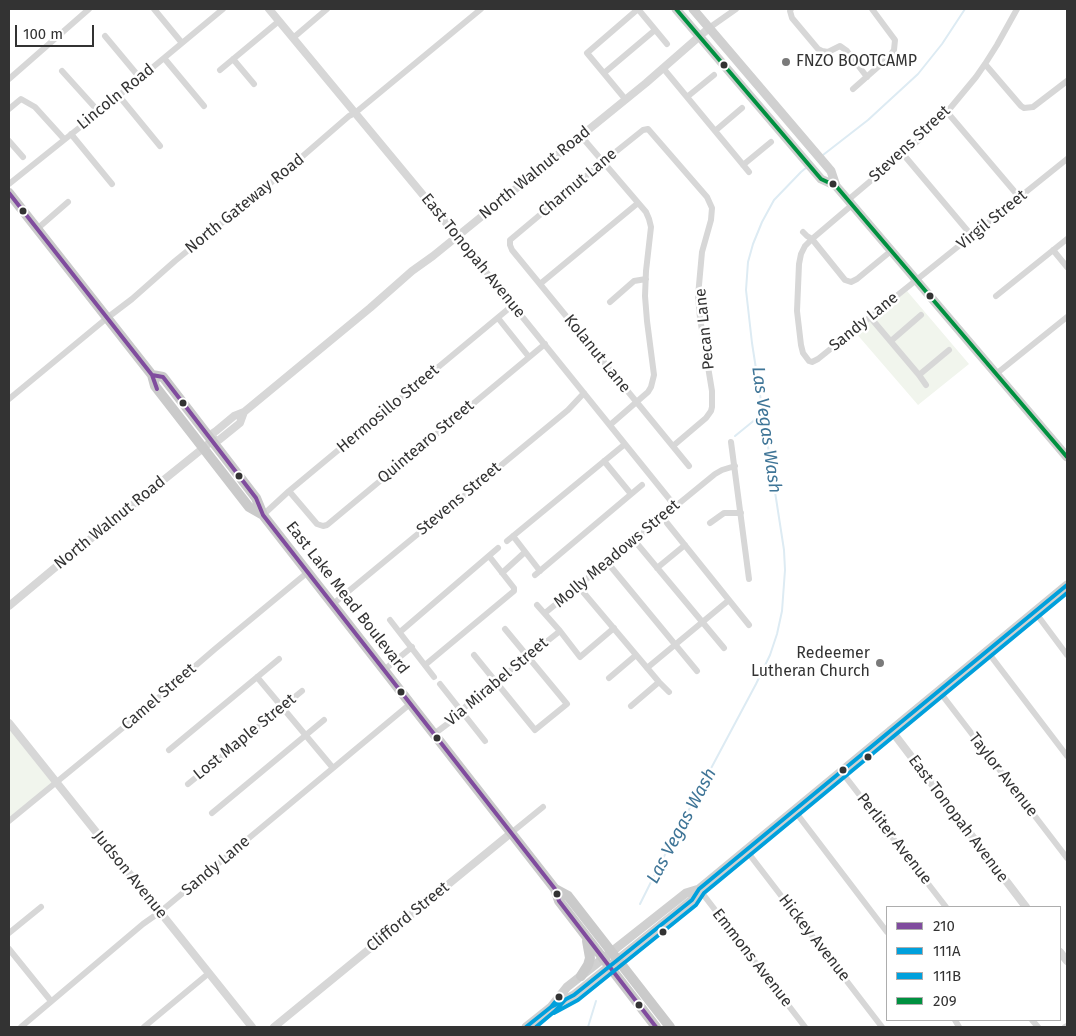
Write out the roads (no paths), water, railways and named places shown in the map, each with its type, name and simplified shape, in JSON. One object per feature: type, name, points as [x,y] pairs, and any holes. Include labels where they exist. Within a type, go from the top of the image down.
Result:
[{"type":"main road","points":[[676,9],[821,179],[836,186]]},
{"type":"main road","points":[[693,9],[831,171],[836,186],[850,203],[1067,457]]},
{"type":"main road","name":"East Lake Mead Boulevard","points":[[9,193],[152,375],[155,386],[249,507],[263,515]]},
{"type":"main road","name":"East Lake Mead Boulevard","points":[[152,375],[163,377],[256,498],[263,515],[555,889],[559,901],[585,935],[611,959],[670,1027]]},
{"type":"main road","points":[[526,1027],[551,1007],[574,995],[686,892],[698,889],[1067,585]]},
{"type":"main road","name":"East Lake Mead Boulevard","points":[[555,889],[568,896],[656,1027]]},
{"type":"main road","points":[[581,976],[590,958],[585,935]]},
{"type":"main road","points":[[551,1007],[567,987],[581,976],[611,959]]},
{"type":"street","points":[[9,79],[89,9]]},
{"type":"street","points":[[154,9],[182,43]]},
{"type":"street","name":"Lincoln Road","points":[[9,184],[119,96],[222,9]]},
{"type":"street","name":"East Tonopah Avenue","points":[[268,9],[457,236],[675,506]]},
{"type":"street","points":[[293,38],[327,9]]},
{"type":"street","name":"North Gateway Road","points":[[9,399],[132,299],[349,116],[481,9]]},
{"type":"street","points":[[626,100],[587,52],[638,9],[667,44]]},
{"type":"street","points":[[709,28],[736,9]]},
{"type":"street","points":[[791,9],[792,18],[818,49],[828,52],[840,46],[847,50],[867,77]]},
{"type":"street","points":[[853,89],[888,58],[894,50],[896,40],[872,9]]},
{"type":"street","name":"Stevens Street","points":[[812,362],[803,353],[797,311],[800,259],[805,246],[947,112],[976,77],[998,45],[1017,9]]},
{"type":"street","points":[[220,70],[279,21]]},
{"type":"street","name":"North Walnut Road","points":[[9,606],[212,441],[213,433],[234,416],[244,412],[370,308],[412,270],[626,100],[709,28]]},
{"type":"street","points":[[604,73],[655,30]]},
{"type":"street","points":[[105,36],[140,78]]},
{"type":"street","points":[[164,58],[204,106]]},
{"type":"street","points":[[233,59],[254,84]]},
{"type":"street","points":[[985,64],[1021,106],[1030,108],[1067,81]]},
{"type":"street","points":[[663,68],[749,172]]},
{"type":"street","points":[[62,71],[99,112]]},
{"type":"street","points":[[687,97],[714,75]]},
{"type":"street","points":[[119,96],[160,146]]},
{"type":"street","points":[[9,109],[21,99],[35,107],[64,139]]},
{"type":"street","points":[[715,131],[742,108]]},
{"type":"street","points":[[947,112],[1020,198]]},
{"type":"street","name":"Charnut Lane","points":[[510,240],[603,162],[643,130],[648,129]]},
{"type":"street","name":"Pecan Lane","points":[[648,129],[707,197],[712,208],[711,220],[702,252],[698,296],[712,391],[712,406],[706,418],[673,446]]},
{"type":"street","points":[[72,134],[112,184]]},
{"type":"street","points":[[581,136],[646,212],[650,219],[651,227],[645,296],[654,375],[648,392],[610,425]]},
{"type":"street","points":[[9,141],[23,157]]},
{"type":"street","points":[[744,165],[771,142]]},
{"type":"street","points":[[903,154],[972,236]]},
{"type":"street","name":"Virgil Street","points":[[916,280],[1067,160]]},
{"type":"street","points":[[36,228],[68,202]]},
{"type":"street","points":[[540,284],[638,203]]},
{"type":"street","points":[[803,232],[812,239],[845,280],[851,282],[857,280],[891,251]]},
{"type":"street","points":[[996,296],[1067,239]]},
{"type":"street","name":"Kolanut Lane","points":[[510,240],[512,250],[689,466]]},
{"type":"street","points":[[1053,250],[1067,267]]},
{"type":"street","points":[[610,302],[634,281],[646,279]]},
{"type":"street","name":"Sandy Lane","points":[[812,362],[916,280]]},
{"type":"street","name":"Hermosillo Street","points":[[263,515],[513,305]]},
{"type":"street","points":[[891,341],[921,315]]},
{"type":"street","points":[[870,317],[926,384]]},
{"type":"street","points":[[996,374],[1067,317]]},
{"type":"street","points":[[498,318],[529,357]]},
{"type":"street","name":"Quintearo Street","points":[[290,491],[317,524],[327,525],[545,344]]},
{"type":"street","points":[[919,375],[949,350]]},
{"type":"street","name":"Stevens Street","points":[[334,604],[568,410],[584,393]]},
{"type":"street","points":[[731,442],[749,579]]},
{"type":"street","points":[[507,541],[625,444]]},
{"type":"street","points":[[604,461],[631,494]]},
{"type":"street","name":"Molly Meadows Street","points":[[614,628],[580,657],[546,613],[715,474],[735,466]]},
{"type":"street","points":[[513,536],[537,573],[642,486]]},
{"type":"street","points":[[710,522],[724,513],[741,512]]},
{"type":"street","points":[[667,523],[749,625]]},
{"type":"street","points":[[634,540],[724,648]]},
{"type":"street","points":[[657,568],[684,545]]},
{"type":"street","points":[[400,632],[498,548]]},
{"type":"street","points":[[502,573],[525,552]]},
{"type":"street","points":[[425,665],[514,591],[514,588],[489,556]]},
{"type":"street","points":[[607,562],[697,671]]},
{"type":"street","name":"Camel Street","points":[[9,821],[308,572]]},
{"type":"street","points":[[578,586],[636,656],[669,692]]},
{"type":"street","points":[[647,668],[729,600]]},
{"type":"street","points":[[537,605],[546,613]]},
{"type":"street","points":[[1035,612],[1067,655]]},
{"type":"street","points":[[390,620],[434,677]]},
{"type":"street","points":[[474,655],[535,730],[566,704],[505,630]]},
{"type":"street","name":"Via Mirabel Street","points":[[434,734],[560,630]]},
{"type":"street","points":[[384,670],[412,647]]},
{"type":"street","points":[[987,652],[1067,756]]},
{"type":"street","points":[[609,678],[636,656]]},
{"type":"street","points":[[169,750],[279,659]]},
{"type":"street","points":[[257,677],[333,768]]},
{"type":"street","points":[[631,706],[659,682]]},
{"type":"street","points":[[440,684],[485,741]]},
{"type":"street","name":"Lost Maple Street","points":[[188,784],[302,691]]},
{"type":"street","name":"Taylor Avenue","points":[[939,691],[1067,858]]},
{"type":"street","name":"Sandy Lane","points":[[21,1027],[410,704]]},
{"type":"street","points":[[212,813],[324,720]]},
{"type":"street","name":"Judson Avenue","points":[[9,724],[252,1027]]},
{"type":"street","name":"East Tonopah Avenue","points":[[891,730],[1025,906]]},
{"type":"street","name":"Perliter Avenue","points":[[842,771],[945,906]]},
{"type":"street","name":"Clifford Street","points":[[274,1027],[543,807]]},
{"type":"street","points":[[794,810],[886,931]]},
{"type":"street","name":"Hickey Avenue","points":[[746,850],[882,1027]]},
{"type":"street","name":"Emmons Avenue","points":[[698,889],[805,1027]]},
{"type":"street","points":[[9,933],[41,907]]},
{"type":"street","points":[[9,949],[51,1001]]},
{"type":"street","points":[[144,1027],[209,973]]},
{"type":"waterway","name":"Las Vegas Wash","points":[[823,155],[868,120],[918,74],[942,44],[965,9]]},
{"type":"waterway","name":"Las Vegas Wash","points":[[640,904],[756,684],[770,655],[777,634],[782,611],[785,570],[784,550],[752,343],[746,290],[748,262],[762,222],[774,200],[807,167]]},
{"type":"waterway","points":[[735,436],[762,414]]},
{"type":"waterway","name":"Las Vegas Wash","points":[[588,1027],[596,1001]]},
{"type":"place","name":"FNZO BOOTCAMP","points":[[786,62]]},
{"type":"place","name":"Redeemer Lutheran Church","points":[[880,663]]}]
